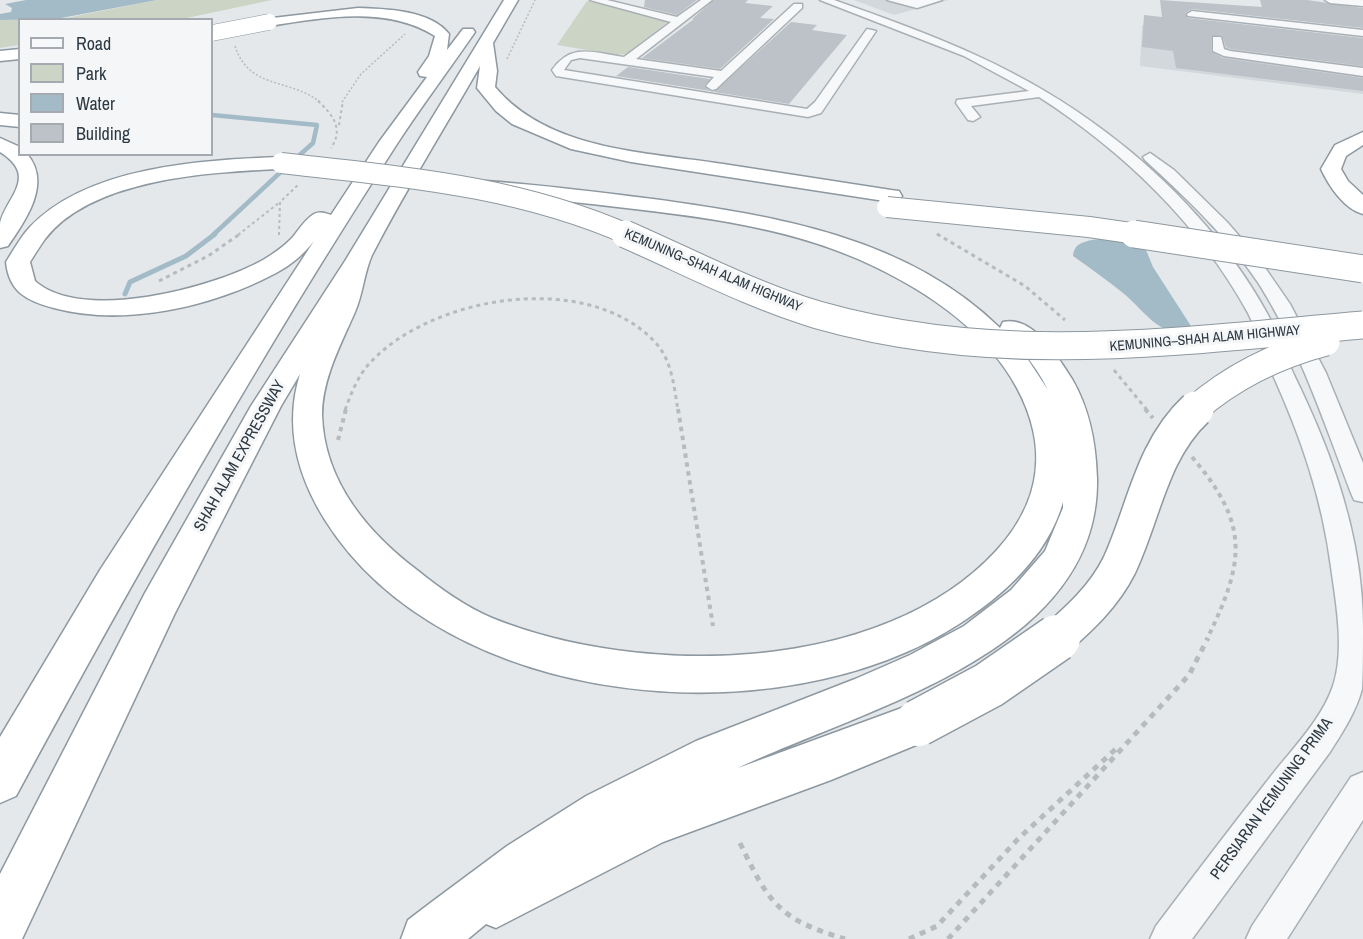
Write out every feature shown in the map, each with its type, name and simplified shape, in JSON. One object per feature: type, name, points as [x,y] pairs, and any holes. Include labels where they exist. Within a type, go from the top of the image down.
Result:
[{"type":"highway","points":[[213,33],[337,0]]},
{"type":"highway","name":"SHAH ALAM EXPRESSWAY","points":[[0,928],[164,594],[266,406],[357,261],[511,0]]},
{"type":"highway","points":[[213,27],[324,15],[384,15],[425,23],[442,34],[443,41],[437,56],[425,74],[423,95]]},
{"type":"highway","points":[[0,780],[113,581],[353,197],[477,20]]},
{"type":"highway","points":[[486,43],[489,71],[486,88],[490,96],[519,120],[578,145],[889,202],[1089,227],[1363,269]]},
{"type":"highway","points":[[0,56],[18,54]]},
{"type":"highway","points":[[0,119],[18,121]]},
{"type":"highway","points":[[0,128],[18,131]]},
{"type":"highway","points":[[1363,138],[1344,146],[1335,155],[1331,169],[1339,184],[1363,207]]},
{"type":"highway","points":[[0,144],[18,153]]},
{"type":"highway","name":"KEMUNING–SHAH ALAM HIGHWAY","points":[[235,146],[288,158]]},
{"type":"highway","name":"KEMUNING–SHAH ALAM HIGHWAY","points":[[213,154],[288,158],[479,180],[667,195],[740,197]]},
{"type":"highway","points":[[0,241],[21,208],[30,187],[20,156]]},
{"type":"highway","points":[[288,158],[186,168],[108,190],[77,204],[34,233],[18,262],[22,281],[32,292],[58,302],[84,306],[120,307],[174,299],[240,280],[278,261],[297,247],[319,221],[353,197]]},
{"type":"highway","points":[[357,261],[348,300],[331,334],[307,411],[309,442],[319,477],[339,516],[374,555],[420,594],[478,630],[556,657],[621,668],[705,675],[805,665],[895,641],[962,604],[995,578],[1020,552],[1047,502],[1053,478],[1055,453],[1052,431],[1030,383],[999,340],[945,297],[870,256],[795,230],[718,215],[479,180]]},
{"type":"highway","name":"KEMUNING–SHAH ALAM HIGHWAY","points":[[479,180],[555,206],[789,305],[913,336],[977,345],[1052,349],[1110,348],[1363,325]]},
{"type":"highway","points":[[428,939],[524,862],[627,800],[759,736],[865,695],[951,657],[1000,625],[1049,576],[1071,537],[1080,503],[1083,465],[1075,418],[1061,384],[1024,337],[960,288],[876,244],[815,223],[667,195]]},
{"type":"highway","points":[[781,200],[889,202]]},
{"type":"highway","points":[[428,939],[651,822],[831,758],[918,723],[972,695],[1036,655],[1095,602],[1116,572],[1136,528],[1164,450],[1183,421],[1243,375],[1279,356],[1363,334]]},
{"type":"street","points":[[595,0],[680,21]]},
{"type":"street","points":[[627,60],[707,0]]},
{"type":"street","name":"PERSIARAN KEMUNING PRIMA","points":[[825,0],[887,15],[963,52],[1084,121],[1140,166],[1184,212],[1236,279],[1257,313],[1318,448],[1343,550],[1351,649],[1349,681],[1336,710],[1306,758],[1169,939]]},
{"type":"street","name":"PERSIARAN KEMUNING PRIMA","points":[[846,0],[1003,60],[1090,110],[1178,181],[1254,265],[1281,305],[1317,379],[1363,494]]},
{"type":"street","points":[[723,75],[575,54],[559,67],[560,73],[801,113],[816,110],[887,15],[938,0]]},
{"type":"street","points":[[1330,0],[1363,3]]},
{"type":"street","points":[[702,96],[799,6]]},
{"type":"street","points":[[1192,14],[1363,33]]},
{"type":"street","points":[[1216,39],[1219,51],[1228,54],[1363,72]]},
{"type":"street","points":[[973,117],[962,104],[1036,94]]},
{"type":"street","points":[[1265,939],[1363,789]]},
{"type":"path","points":[[490,96],[535,0]]},
{"type":"path","points":[[328,151],[337,140],[339,104],[349,86],[405,35],[407,30],[404,26],[384,15]]},
{"type":"path","points":[[236,36],[236,54],[246,68],[267,81],[318,100],[339,126]]},
{"type":"path","points":[[152,285],[220,249],[246,232],[304,179]]},
{"type":"path","points":[[279,244],[280,202]]},
{"type":"path","points":[[930,229],[1025,286],[1070,325]]},
{"type":"path","points":[[336,450],[347,402],[368,364],[396,339],[438,316],[462,307],[516,298],[591,306],[627,321],[655,342],[672,373],[713,626]]},
{"type":"path","points":[[1109,364],[1157,422]]},
{"type":"path","points":[[948,939],[1189,675],[1215,626],[1238,559],[1236,531],[1229,507],[1212,476],[1188,453]]},
{"type":"path","points":[[909,939],[937,926],[1018,839],[1136,731]]},
{"type":"path","points":[[740,843],[766,893],[781,908],[816,931],[844,939]]},
{"type":"shaded area","points":[[854,0],[949,0],[894,15]]},
{"type":"shaded area","points":[[1142,25],[1363,51],[1363,94],[1140,66]]},
{"type":"green space","points":[[157,0],[272,0],[187,18],[66,18]]},
{"type":"green space","points":[[587,1],[669,21],[626,54],[617,55],[557,45]]},
{"type":"green space","points":[[0,20],[18,20],[18,45],[0,48]]},
{"type":"water","points":[[26,0],[157,0],[61,18],[0,20],[0,14],[11,12],[12,8],[5,4]]},
{"type":"water","points":[[1103,238],[1144,245],[1153,267],[1191,326],[1189,334],[1168,330],[1152,321],[1123,293],[1073,256],[1076,247],[1080,244]]},
{"type":"building","points":[[645,0],[697,0],[677,15],[644,7]]},
{"type":"building","points":[[714,0],[748,0],[745,3],[773,6],[760,18],[774,19],[720,69],[642,58],[694,19],[692,19]]},
{"type":"building","points":[[1160,0],[1262,7],[1260,0],[1307,0],[1363,8],[1363,28],[1192,9],[1185,13],[1188,18],[1363,38],[1363,66],[1231,49],[1226,47],[1222,35],[1211,37],[1211,51],[1223,58],[1363,78],[1363,91],[1176,68],[1173,51],[1142,47],[1144,15],[1162,17]]},
{"type":"building","points":[[791,22],[817,25],[812,30],[847,35],[789,104],[714,92]]},
{"type":"building","points":[[628,67],[710,79],[704,86],[710,91],[616,76]]},
{"type":"waterway","points":[[213,115],[317,125],[313,143],[293,161]]},
{"type":"waterway","points":[[213,235],[285,168]]},
{"type":"waterway","points":[[125,294],[130,282],[186,256],[215,234]]}]
